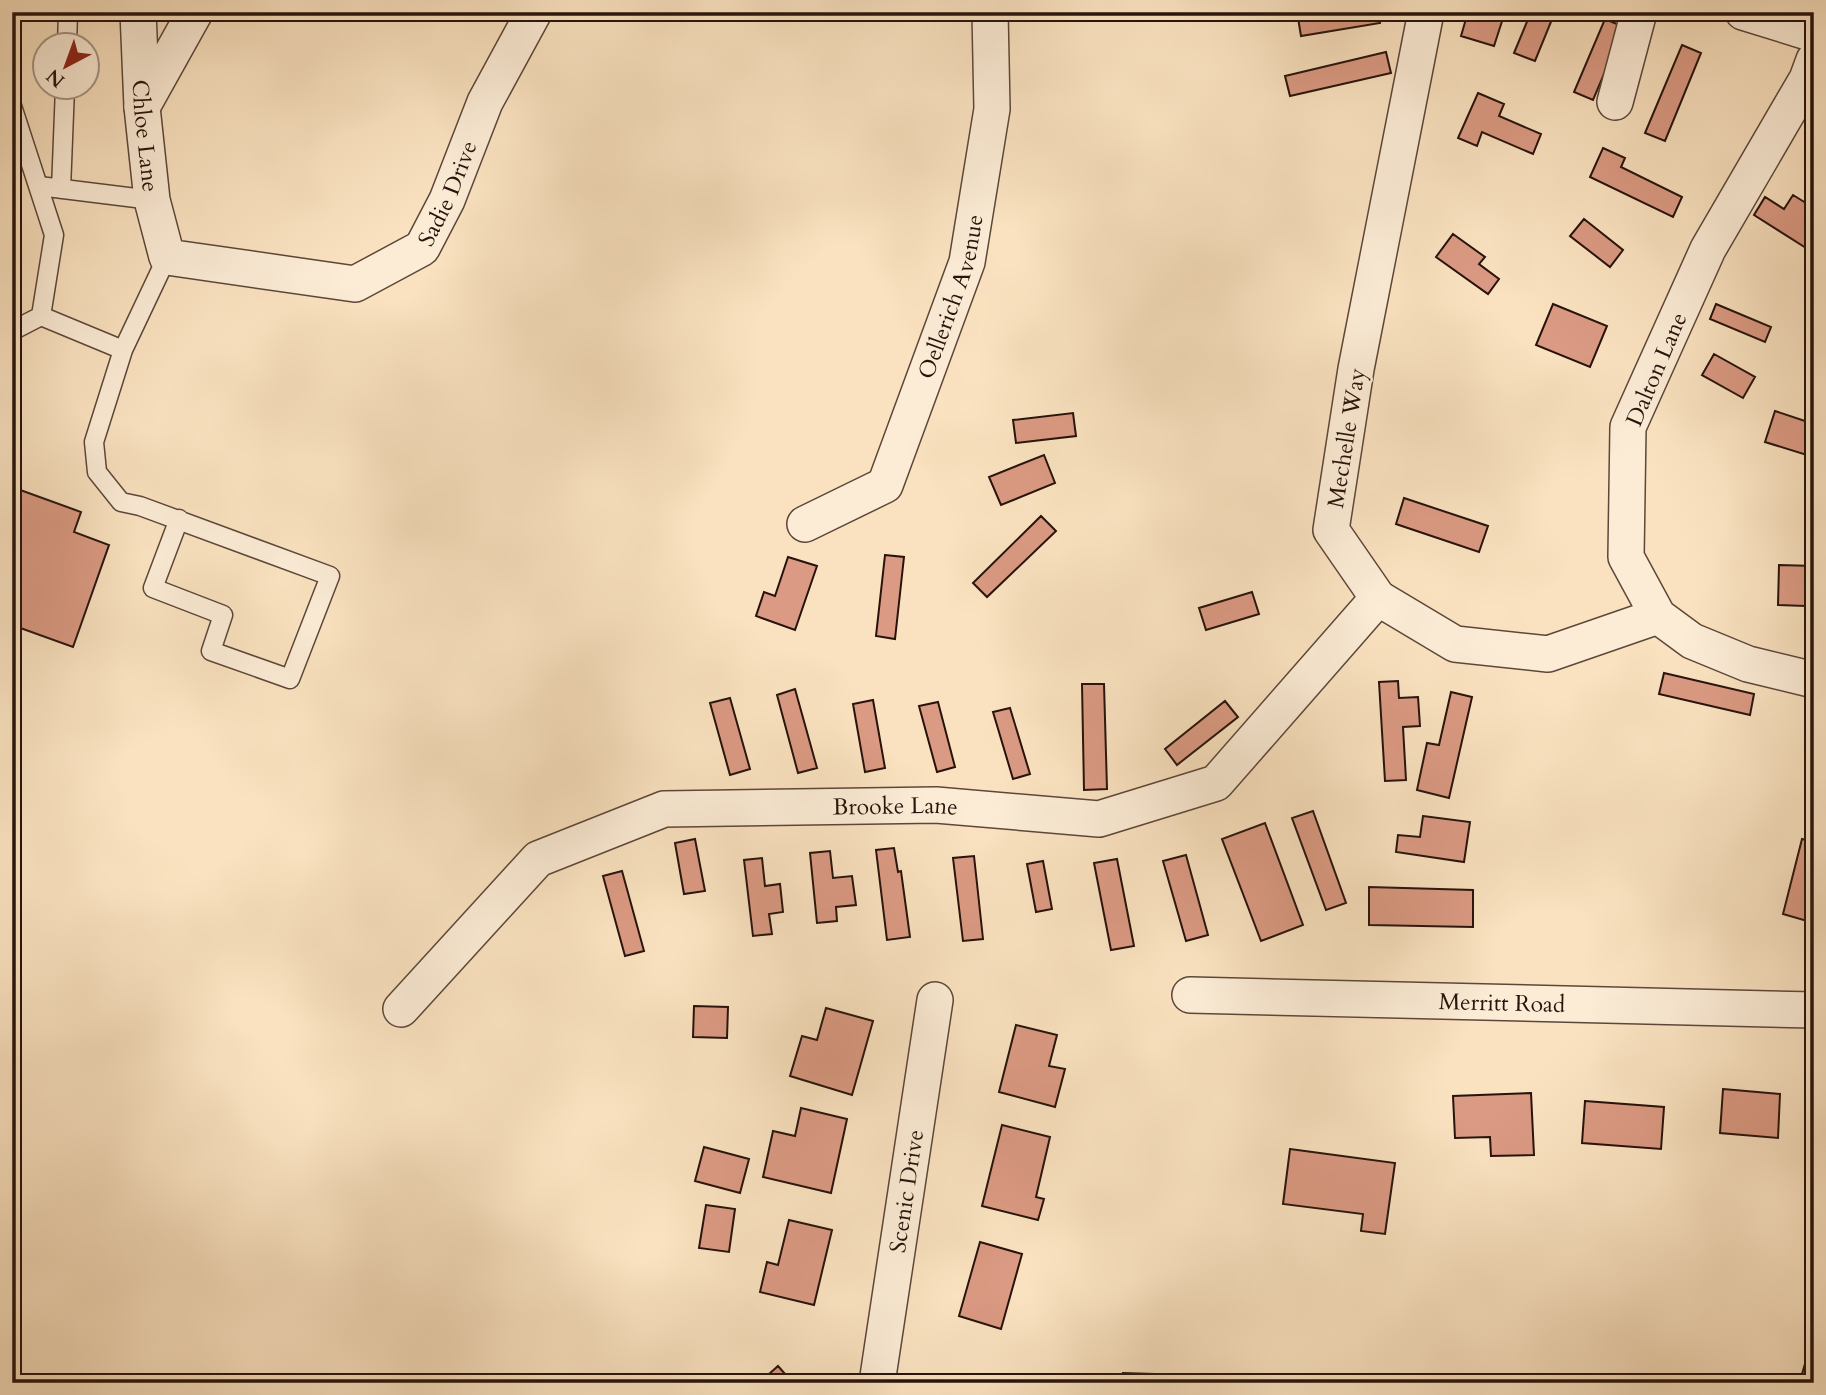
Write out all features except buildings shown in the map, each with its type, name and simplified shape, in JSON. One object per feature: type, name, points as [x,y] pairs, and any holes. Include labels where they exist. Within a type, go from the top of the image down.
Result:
[{"type":"street","name":"Chloe Lane","points":[[138,12],[142,107],[152,200],[167,257]]},
{"type":"street","points":[[142,107],[195,12]]},
{"type":"street","name":"Sadie Drive","points":[[167,257],[355,284],[422,248],[447,200],[485,102],[534,12]]},
{"type":"street","name":"Oellerich Avenue","points":[[805,524],[885,485],[963,276],[992,109],[990,12]]},
{"type":"street","name":"Mechelle Way","points":[[1426,12],[1356,369],[1331,530],[1378,598],[1455,644],[1548,654],[1658,616]]},
{"type":"street","points":[[1615,102],[1639,12]]},
{"type":"street","points":[[1743,12],[1814,34]]},
{"type":"street","name":"Dalton Lane","points":[[1814,60],[1807,79],[1708,249],[1628,427],[1626,557],[1658,616],[1692,641],[1748,664],[1814,680]]},
{"type":"street","name":"Brooke Lane","points":[[401,1009],[538,859],[664,809],[936,805],[1099,819],[1216,783],[1378,598]]},
{"type":"street","name":"Merritt Road","points":[[1190,995],[1814,1010]]},
{"type":"street","name":"Scenic Drive","points":[[877,1383],[934,999]]},
{"type":"lane","points":[[67,32],[68,12]]},
{"type":"lane","points":[[61,189],[64,102]]},
{"type":"lane","points":[[12,106],[54,235],[41,316]]},
{"type":"lane","points":[[39,186],[152,200]]},
{"type":"lane","points":[[167,257],[123,350],[94,442],[97,472],[121,502],[178,519],[330,576],[290,679],[211,651],[223,615],[153,588],[178,519]]},
{"type":"lane","points":[[12,331],[41,316],[123,350]]}]
